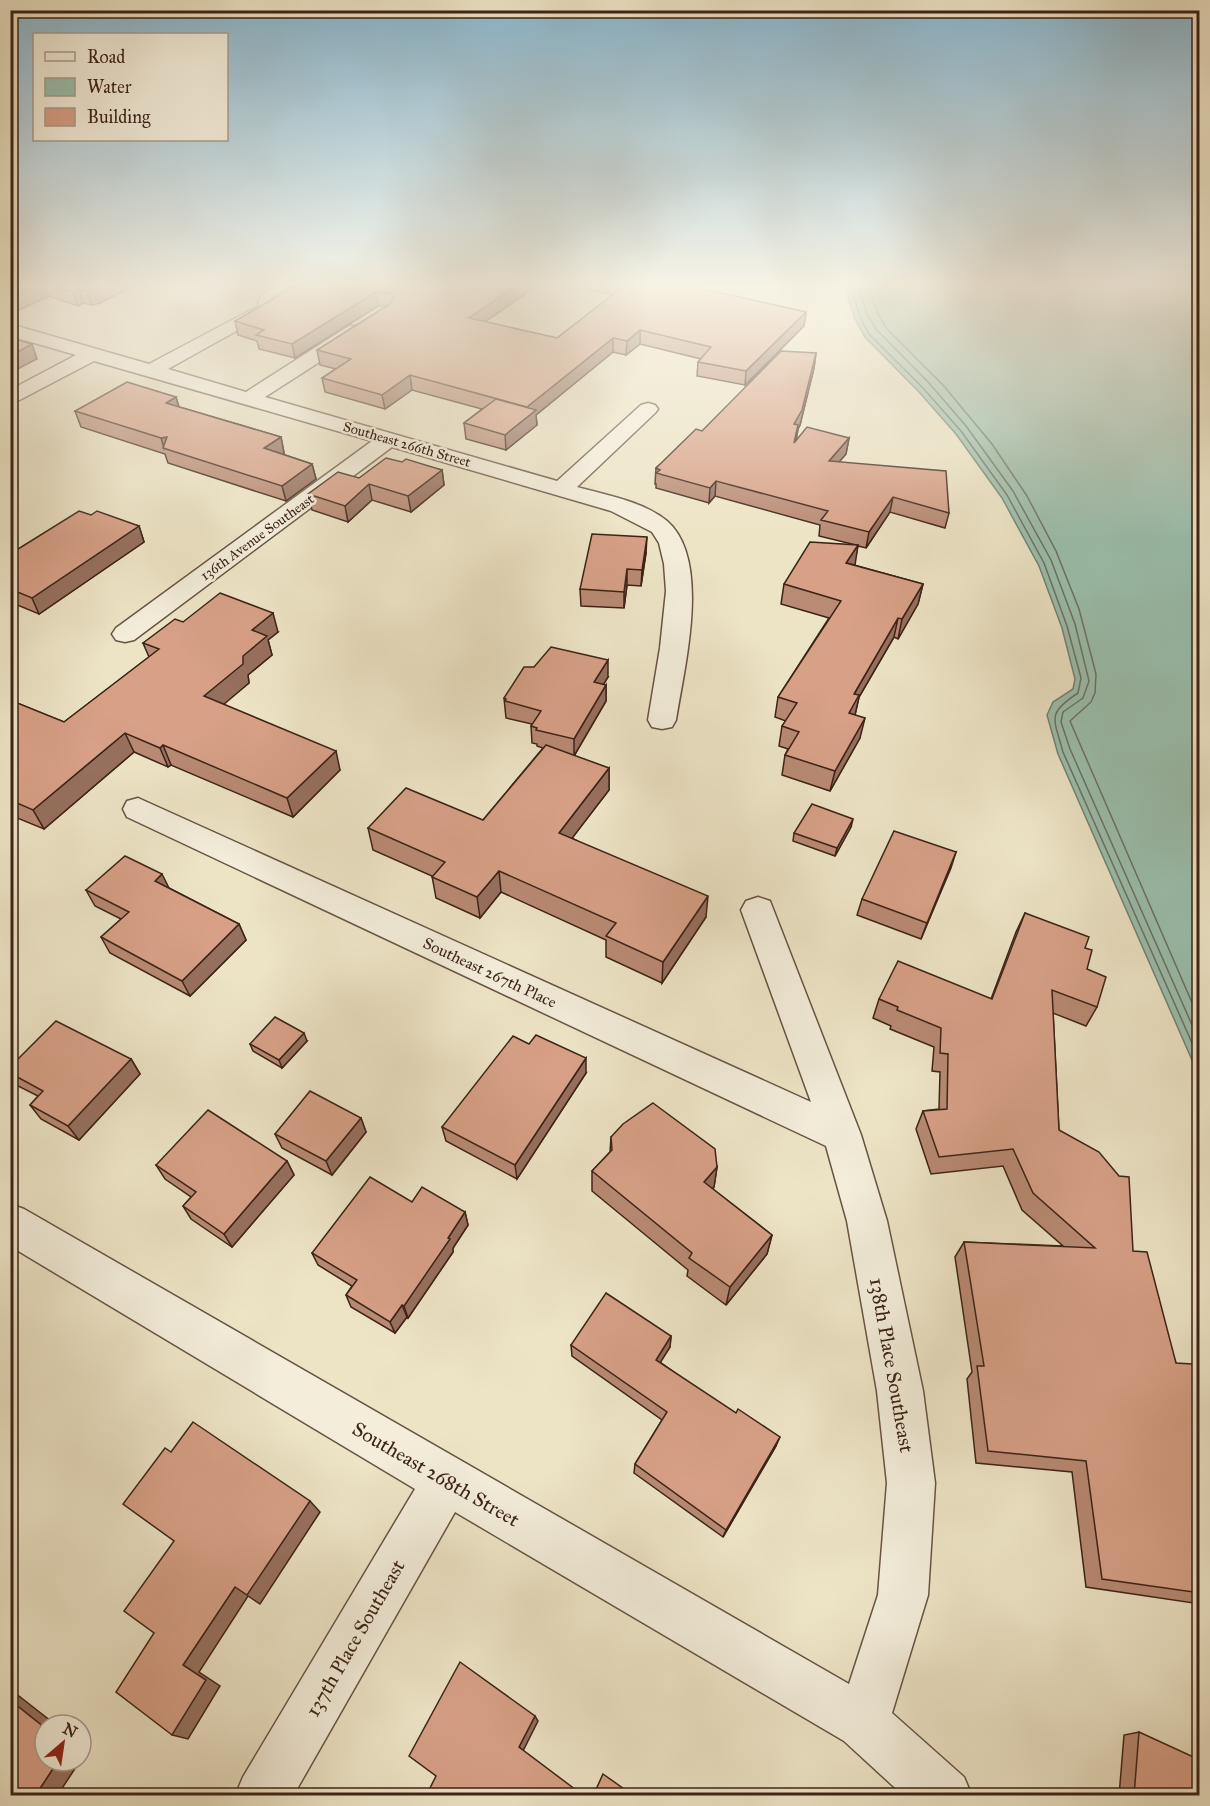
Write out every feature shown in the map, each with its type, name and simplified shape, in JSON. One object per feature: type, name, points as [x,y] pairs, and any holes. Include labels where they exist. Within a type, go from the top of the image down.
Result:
[{"type":"street","points":[[10,399],[64,369]]},
{"type":"street","name":"Southeast 266th Street","points":[[145,369],[619,506],[661,528],[673,547],[678,565],[679,600],[662,720]]},
{"type":"street","points":[[248,399],[295,369]]},
{"type":"street","points":[[561,489],[648,409]]},
{"type":"street","name":"136th Avenue Southeast","points":[[125,634],[389,439]]},
{"type":"street","name":"Southeast 267th Place","points":[[138,809],[842,1135]]},
{"type":"street","name":"138th Place Southeast","points":[[758,910],[842,1135],[871,1244],[900,1390],[911,1483],[903,1595],[862,1722]]},
{"type":"street","name":"Southeast 268th Street","points":[[10,1223],[862,1722]]},
{"type":"street","name":"137th Place Southeast","points":[[262,1796],[447,1481]]},
{"type":"street","points":[[862,1722],[945,1796]]},
{"type":"water","points":[[897,369],[1199,369],[1199,1076],[1058,754],[1047,715],[1053,702],[1073,689],[1075,679],[1062,628],[1039,566],[1002,498],[956,434]]},
{"type":"building","points":[[335,369],[574,369],[527,407],[410,375],[382,395],[322,378]]},
{"type":"building","points":[[763,369],[812,369],[802,410],[794,424],[798,425],[794,443],[807,427],[849,438],[829,461],[946,471],[949,513],[893,497],[869,532],[821,520],[828,511],[716,481],[710,488],[656,473],[660,470],[656,468],[696,429],[702,431]]},
{"type":"building","points":[[127,382],[176,397],[166,403],[281,437],[264,448],[312,464],[282,486],[163,448],[167,437],[161,438],[75,411]]},
{"type":"building","points":[[496,399],[536,410],[505,435],[464,423]]},
{"type":"building","points":[[386,458],[402,462],[406,459],[442,470],[408,496],[369,484],[345,506],[308,494],[338,472],[359,478]]},
{"type":"building","points":[[79,511],[91,515],[97,511],[139,526],[32,598],[10,589],[10,554]]},
{"type":"building","points":[[592,534],[647,537],[642,570],[627,569],[624,592],[580,589]]},
{"type":"building","points":[[810,542],[858,545],[846,563],[923,584],[902,619],[898,618],[854,694],[859,695],[849,713],[865,718],[835,771],[785,755],[799,732],[782,726],[797,703],[778,697],[841,601],[784,584]]},
{"type":"building","points":[[220,593],[273,613],[252,630],[267,636],[243,656],[243,664],[204,696],[336,751],[287,798],[163,745],[160,748],[125,733],[33,810],[10,800],[10,700],[64,722],[159,649],[143,643],[175,619],[183,622]]},
{"type":"building","points":[[551,647],[608,660],[594,682],[606,685],[574,739],[536,730],[537,728],[531,726],[541,711],[505,701],[504,698],[524,667],[534,667]]},
{"type":"building","points":[[546,745],[609,768],[559,833],[708,896],[663,962],[606,936],[616,923],[499,871],[477,897],[432,877],[445,862],[368,828],[406,788],[483,820]]},
{"type":"building","points":[[812,804],[853,819],[837,848],[794,833]]},
{"type":"building","points":[[894,831],[956,852],[927,923],[862,899]]},
{"type":"building","points":[[125,856],[162,874],[155,881],[239,924],[182,981],[101,937],[129,912],[86,890]]},
{"type":"building","points":[[1025,913],[1089,937],[1085,948],[1092,950],[1087,969],[1106,977],[1097,1007],[1052,990],[1059,1130],[1099,1152],[1119,1176],[1129,1177],[1133,1251],[1147,1252],[1176,1363],[1192,1364],[1200,1392],[1200,1593],[1102,1579],[1086,1461],[988,1451],[977,1366],[984,1366],[964,1242],[1095,1248],[1033,1193],[1013,1149],[939,1157],[923,1111],[947,1109],[948,1054],[940,1053],[941,1028],[897,1010],[898,1007],[879,999],[898,961],[992,999]]},
{"type":"building","points":[[275,1017],[304,1033],[279,1060],[250,1044]]},
{"type":"building","points":[[56,1021],[131,1059],[68,1126],[30,1105],[43,1091],[10,1073],[10,1067]]},
{"type":"building","points":[[536,1035],[586,1058],[515,1165],[442,1127],[513,1036],[529,1044]]},
{"type":"building","points":[[310,1091],[361,1118],[326,1161],[275,1134]]},
{"type":"building","points":[[653,1103],[715,1149],[717,1167],[704,1182],[772,1235],[730,1287],[689,1258],[692,1253],[592,1171],[612,1150],[611,1137],[623,1124]]},
{"type":"building","points":[[208,1110],[287,1161],[224,1234],[183,1206],[196,1192],[156,1165]]},
{"type":"building","points":[[370,1177],[412,1202],[422,1187],[465,1212],[448,1238],[450,1239],[404,1306],[402,1305],[390,1322],[346,1295],[357,1280],[312,1253]]},
{"type":"building","points":[[606,1293],[671,1336],[656,1360],[736,1413],[738,1409],[780,1437],[726,1530],[635,1464],[667,1412],[571,1345]]},
{"type":"building","points":[[193,1422],[310,1501],[247,1595],[235,1587],[183,1665],[206,1680],[172,1735],[116,1692],[154,1633],[124,1611],[174,1541],[123,1504],[165,1448],[171,1452]]},
{"type":"building","points":[[460,1662],[535,1716],[519,1747],[584,1796],[426,1796],[436,1776],[409,1756]]},
{"type":"building","points":[[10,1700],[33,1718],[33,1773],[50,1773],[35,1796],[10,1796]]},
{"type":"building","points":[[1139,1732],[1200,1760],[1200,1796],[1134,1796]]},
{"type":"building","points":[[603,1774],[634,1796],[593,1796]]}]
